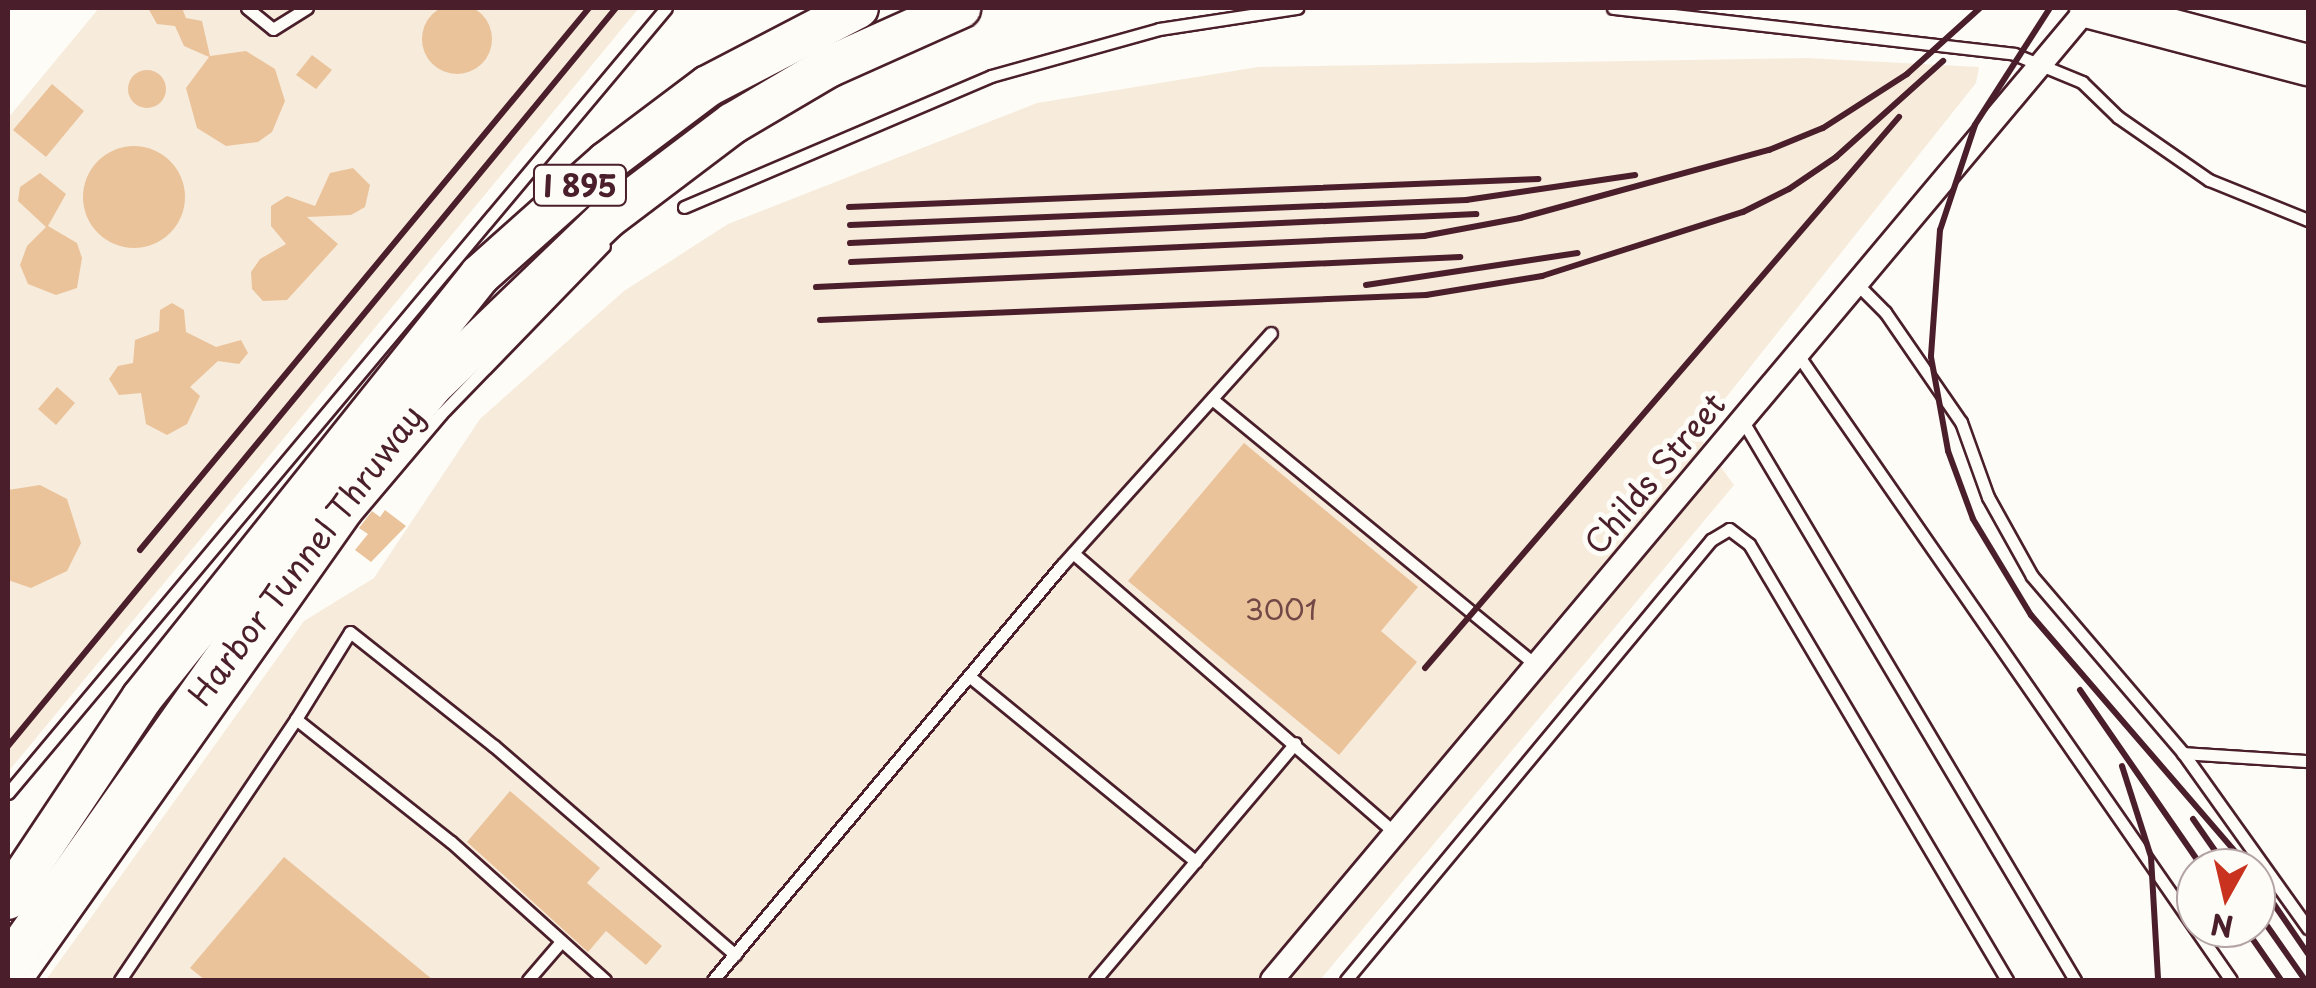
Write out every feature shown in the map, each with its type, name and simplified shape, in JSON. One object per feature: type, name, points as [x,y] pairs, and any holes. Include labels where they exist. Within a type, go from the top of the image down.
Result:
[{"type":"highway","name":"Harbor Tunnel Thruway","points":[[8,964],[365,436],[480,276],[607,162],[708,86],[858,8]]},
{"type":"highway","name":"Harbor Tunnel Thruway","points":[[8,899],[142,698],[365,436],[493,326],[828,67],[960,8]]},
{"type":"highway","points":[[2088,8],[2308,65]]},
{"type":"street","name":"Childs Street","points":[[1272,980],[2088,8]]},
{"type":"lane","points":[[248,8],[273,28],[306,8]]},
{"type":"lane","points":[[8,793],[365,436],[666,8]]},
{"type":"lane","points":[[673,190],[991,76],[1159,29],[1297,8]]},
{"type":"lane","points":[[1613,8],[1954,44],[2042,62],[2082,82],[2118,117],[2209,180],[2308,220]]},
{"type":"lane","points":[[1857,284],[1886,312],[1961,422],[1988,497],[2032,576],[2182,753],[2308,928]]},
{"type":"lane","points":[[713,980],[1073,553],[1271,333]]},
{"type":"lane","points":[[1798,355],[2230,980]]},
{"type":"lane","points":[[1212,399],[1536,665]]},
{"type":"lane","points":[[1741,418],[2075,980]]},
{"type":"lane","points":[[27,980],[354,517],[365,436]]},
{"type":"lane","points":[[1346,980],[1711,540],[1729,528],[1750,544],[2007,980]]},
{"type":"lane","points":[[1073,553],[1395,833]]},
{"type":"lane","points":[[120,980],[296,720],[350,632],[494,746],[734,955]]},
{"type":"lane","points":[[968,676],[1196,862]]},
{"type":"lane","points":[[296,720],[451,842],[559,944],[605,980]]},
{"type":"lane","points":[[1095,980],[1295,744]]},
{"type":"lane","points":[[2182,753],[2308,761]]},
{"type":"lane","points":[[528,980],[559,944]]},
{"type":"shaded area","points":[[99,8],[639,8],[8,772],[8,118]]},
{"type":"shaded area","points":[[1807,58],[1979,67],[1976,83],[1697,434],[1734,485],[1320,980],[46,980],[304,621],[374,578],[480,419],[624,291],[728,224],[1037,103],[1258,67]]},
{"type":"building","points":[[457,4],[482,14],[492,39],[482,64],[457,74],[432,64],[422,39],[432,14]]},
{"type":"building","points":[[148,8],[182,8],[186,18],[202,21],[210,56],[246,51],[275,69],[285,101],[272,132],[258,142],[226,146],[197,128],[186,88],[209,57],[184,46],[175,26],[157,24]]},
{"type":"building","points":[[312,55],[332,70],[316,89],[296,75]]},
{"type":"building","points":[[147,70],[160,76],[166,89],[160,102],[147,108],[134,102],[128,89],[134,76]]},
{"type":"building","points":[[52,84],[84,111],[46,157],[13,130]]},
{"type":"building","points":[[134,146],[153,150],[170,161],[181,178],[185,197],[181,216],[170,233],[153,244],[134,248],[115,244],[98,233],[87,216],[83,197],[87,178],[98,161],[115,150]]},
{"type":"building","points":[[353,168],[370,185],[365,207],[351,215],[307,217],[338,244],[287,300],[263,301],[252,289],[251,272],[260,259],[286,244],[271,226],[271,206],[287,196],[315,206],[330,173]]},
{"type":"building","points":[[40,173],[66,194],[48,226],[77,243],[82,258],[77,288],[56,295],[28,284],[20,265],[27,246],[46,227],[18,201],[20,187]]},
{"type":"building","points":[[172,303],[184,310],[186,332],[216,347],[241,340],[248,353],[239,364],[218,361],[190,387],[200,396],[187,424],[167,435],[146,424],[141,393],[119,395],[109,379],[118,366],[133,363],[135,340],[159,331],[160,310]]},
{"type":"building","points":[[57,387],[75,403],[56,425],[38,409]]},
{"type":"building","points":[[1244,443],[1418,587],[1381,631],[1417,662],[1339,755],[1128,581]]},
{"type":"building","points":[[40,485],[67,499],[81,543],[67,571],[31,588],[8,580],[8,490]]},
{"type":"building","points":[[385,510],[406,526],[371,562],[355,550],[368,534],[359,528],[372,511],[380,517]]},
{"type":"building","points":[[510,791],[600,868],[587,883],[662,946],[646,965],[606,931],[588,952],[467,842]]},
{"type":"building","points":[[284,857],[433,980],[205,980],[190,968]]},
{"type":"railway","points":[[140,550],[589,8]]},
{"type":"railway","points":[[8,746],[616,8]]},
{"type":"railway","points":[[851,262],[1424,236],[1520,218],[1769,150],[1823,128],[1907,74],[1980,8]]},
{"type":"railway","points":[[2050,8],[1975,125],[1940,230],[1931,357],[1948,451],[1973,519],[2031,615],[2232,848]]},
{"type":"railway","points":[[820,320],[1426,295],[1542,276],[1743,212],[1789,189],[1836,157],[1943,61]]},
{"type":"railway","points":[[1425,668],[1899,117]]},
{"type":"railway","points":[[850,225],[1466,200],[1635,175]]},
{"type":"railway","points":[[849,207],[1538,179]]},
{"type":"railway","points":[[850,243],[1476,214]]},
{"type":"railway","points":[[1366,285],[1578,253]]},
{"type":"railway","points":[[816,287],[1460,257]]},
{"type":"railway","points":[[2080,690],[2189,848]]},
{"type":"railway","points":[[2122,766],[2151,857],[2158,980]]},
{"type":"railway","points":[[2193,819],[2213,848]]},
{"type":"railway","points":[[2276,907],[2308,954]]},
{"type":"railway","points":[[2276,939],[2305,980]]},
{"type":"railway","points":[[2259,948],[2281,980]]}]
